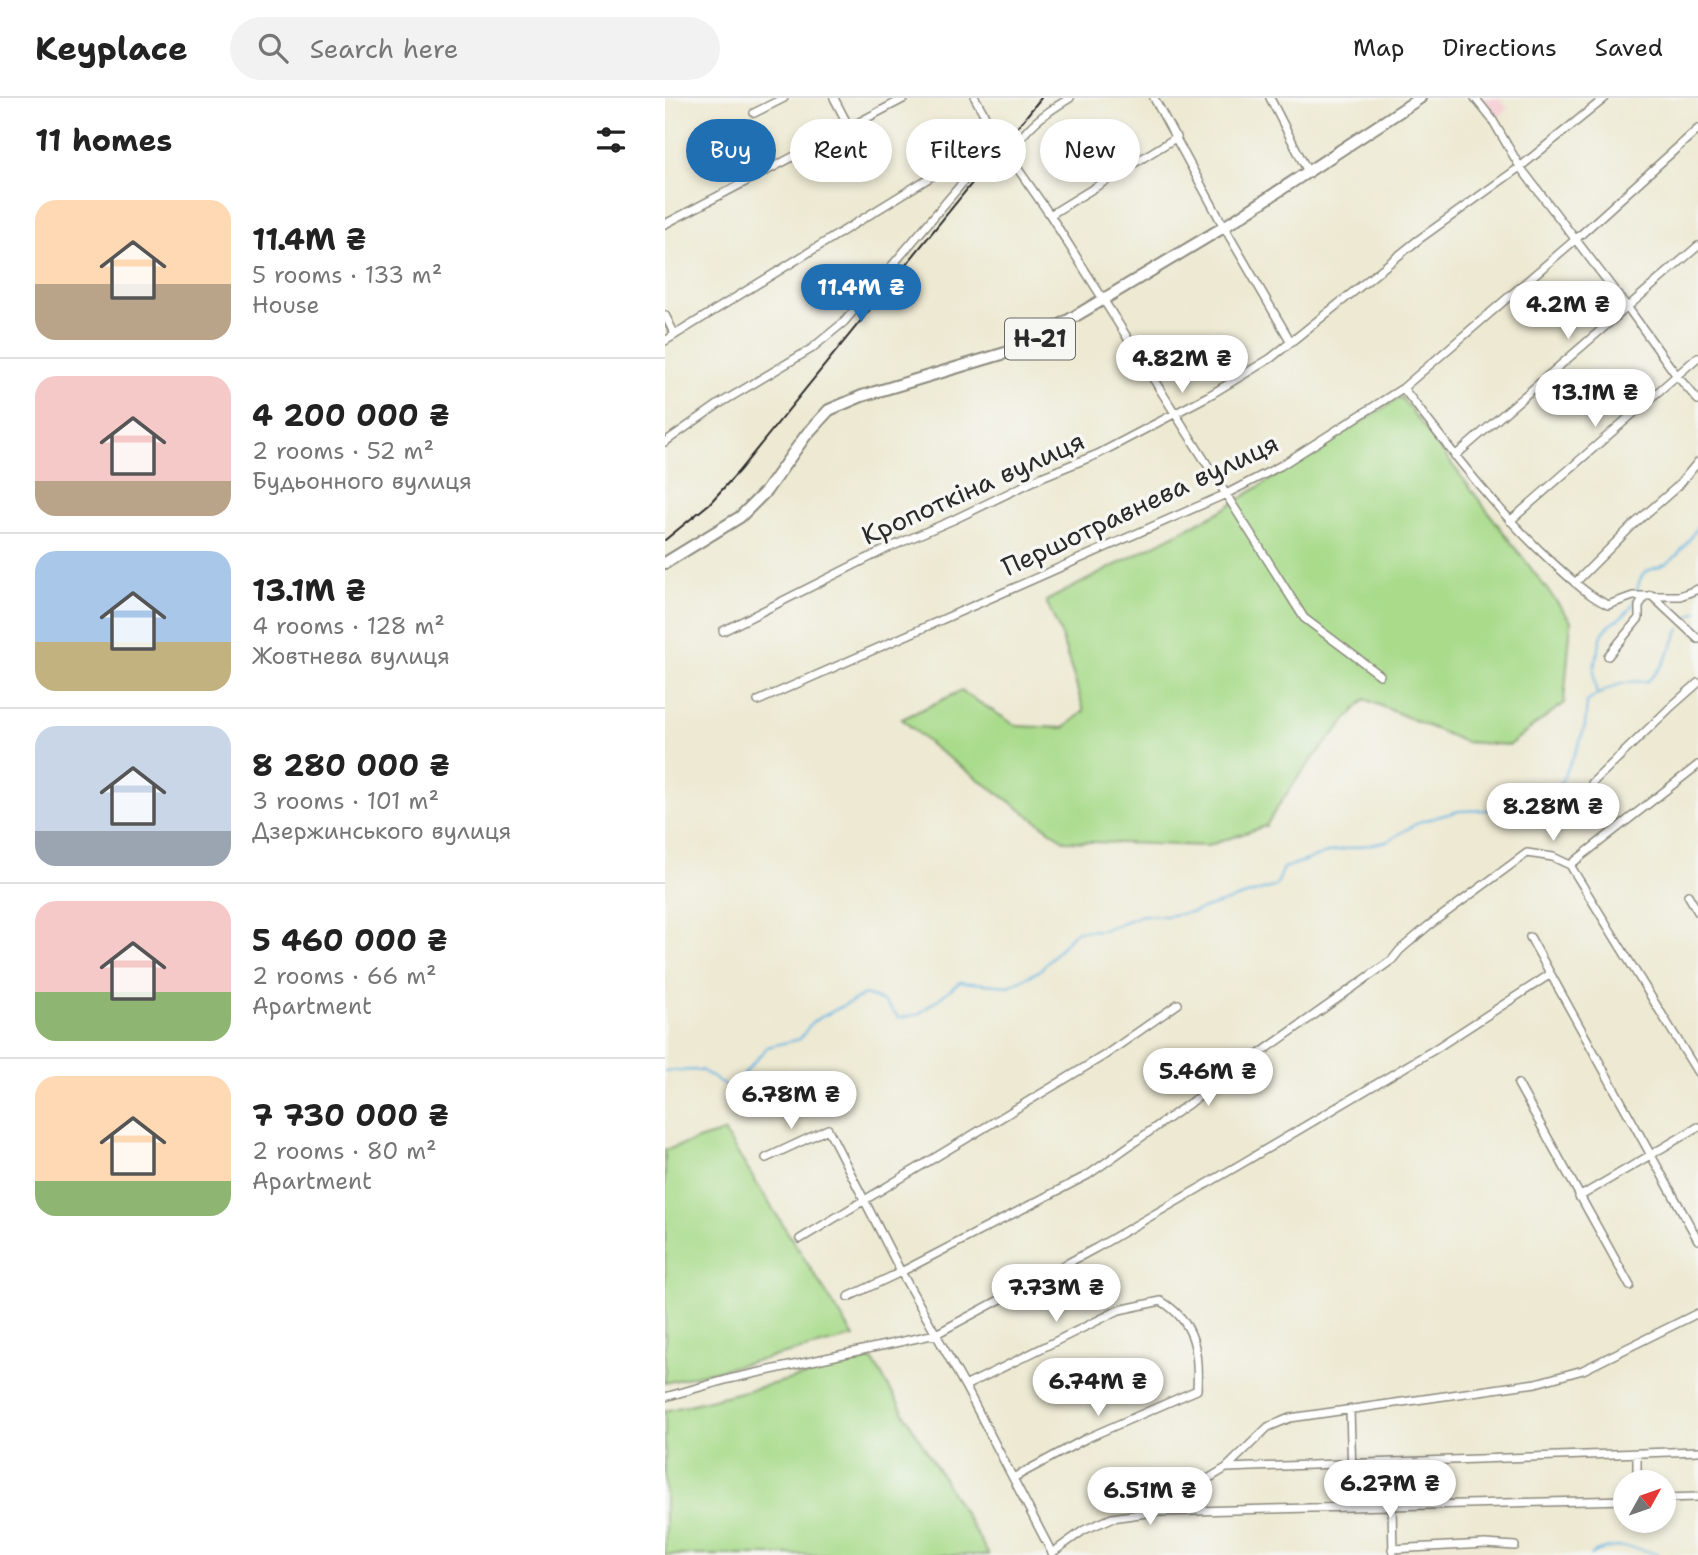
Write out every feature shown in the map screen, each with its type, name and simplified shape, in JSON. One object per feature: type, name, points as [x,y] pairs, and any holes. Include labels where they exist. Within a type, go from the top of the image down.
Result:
[{"type":"main road","name":"Н-21","points":[[665,563],[740,517],[767,491],[806,435],[829,410],[862,396],[1022,348],[1224,228],[1420,98]]},
{"type":"street","points":[[754,113],[784,98]]},
{"type":"street","points":[[834,98],[845,119]]},
{"type":"street","points":[[864,119],[905,98]]},
{"type":"street","points":[[975,98],[987,119]]},
{"type":"street","points":[[1026,129],[1070,98]]},
{"type":"street","points":[[1154,98],[1224,228],[1291,342]]},
{"type":"street","points":[[1270,98],[1309,174]]},
{"type":"street","points":[[1475,98],[1492,119],[1520,167],[1677,376],[1698,400]]},
{"type":"street","name":"Кропоткіна вулиця","points":[[723,631],[885,549],[1098,454],[1176,414],[1271,358],[1418,240],[1520,167],[1605,98]]},
{"type":"street","name":"Першотравнева вулиця","points":[[758,701],[1226,494],[1280,466],[1403,388],[1576,239],[1698,129]]},
{"type":"street","points":[[1050,215],[1177,137]]},
{"type":"street","points":[[665,224],[790,158]]},
{"type":"street","points":[[1026,181],[1304,618],[1380,674]]},
{"type":"street","points":[[665,341],[926,182]]},
{"type":"street","points":[[665,442],[719,404],[811,349],[844,322],[961,182]]},
{"type":"street","points":[[1455,456],[1698,246]]},
{"type":"street","points":[[665,315],[675,335]]},
{"type":"street","points":[[1510,521],[1698,357]]},
{"type":"street","points":[[1403,388],[1455,456],[1510,521],[1591,597],[1608,606],[1641,596],[1680,596],[1698,589]]},
{"type":"street","points":[[1575,583],[1632,526],[1678,486],[1698,462]]},
{"type":"street","points":[[1641,596],[1698,639]]},
{"type":"street","points":[[1608,656],[1639,618],[1641,596]]},
{"type":"street","points":[[1592,783],[1698,684]]},
{"type":"street","points":[[1570,865],[1698,765]]},
{"type":"street","points":[[848,1297],[1088,1175],[1108,1162],[1392,960],[1428,926],[1527,853],[1553,857],[1570,865],[1698,1073]]},
{"type":"street","points":[[1688,895],[1698,912]]},
{"type":"street","points":[[1530,937],[1698,1240]]},
{"type":"street","points":[[665,1397],[729,1379],[936,1334],[1096,1248],[1230,1171],[1432,1051],[1549,975]]},
{"type":"street","points":[[800,1240],[1105,1055],[1178,1004]]},
{"type":"street","points":[[1518,1084],[1630,1286]]},
{"type":"street","points":[[1580,1197],[1698,1127]]},
{"type":"street","points":[[766,1158],[828,1129],[901,1272],[965,1386],[1053,1554],[1084,1530],[1112,1518],[1153,1512],[1613,1500]]},
{"type":"street","points":[[965,1386],[1119,1310],[1161,1301],[1177,1311],[1190,1331],[1198,1366],[1198,1390],[1087,1438],[1013,1478]]},
{"type":"street","points":[[1153,1512],[1226,1468],[1268,1426],[1290,1418],[1536,1382],[1583,1370],[1698,1313]]},
{"type":"street","points":[[1350,1410],[1353,1507]]},
{"type":"street","points":[[1226,1468],[1698,1451]]},
{"type":"street","points":[[1637,1453],[1637,1470]]},
{"type":"street","points":[[1677,1498],[1698,1497]]},
{"type":"street","points":[[1392,1506],[1392,1552],[1485,1544],[1515,1546]]},
{"type":"shaded area","points":[[1478,98],[1499,98],[1508,109],[1496,119]]},
{"type":"green space","points":[[1401,397],[1571,621],[1564,703],[1509,745],[1465,742],[1365,699],[1300,776],[1266,826],[1207,846],[1065,841],[932,746],[902,719],[961,691],[1017,726],[1064,728],[1084,711],[1060,632],[1046,601],[1219,512]]},
{"type":"green space","points":[[724,1132],[854,1337],[665,1383],[665,1150]]},
{"type":"green space","points":[[872,1359],[989,1555],[665,1555],[665,1411]]},
{"type":"waterway","points":[[1636,593],[1643,574],[1675,556],[1698,525]]},
{"type":"waterway","points":[[1597,695],[1594,668],[1602,635],[1627,612],[1635,598]]},
{"type":"waterway","points":[[1684,620],[1698,611]]},
{"type":"waterway","points":[[665,1071],[701,1070],[731,1089],[767,1047],[800,1039],[812,1022],[866,994],[885,1003],[899,1018],[919,1014],[960,982],[1009,986],[1039,971],[1076,931],[1103,930],[1142,915],[1165,916],[1192,912],[1276,886],[1284,868],[1330,852],[1388,841],[1419,822],[1459,811],[1515,809],[1543,803],[1557,791],[1579,744],[1585,725],[1587,702],[1615,686],[1646,682],[1653,677],[1680,629]]},
{"type":"waterway","points":[[1590,1555],[1615,1547],[1658,1555]]},
{"type":"railway","points":[[665,540],[709,504],[739,471],[1041,98]]}]
